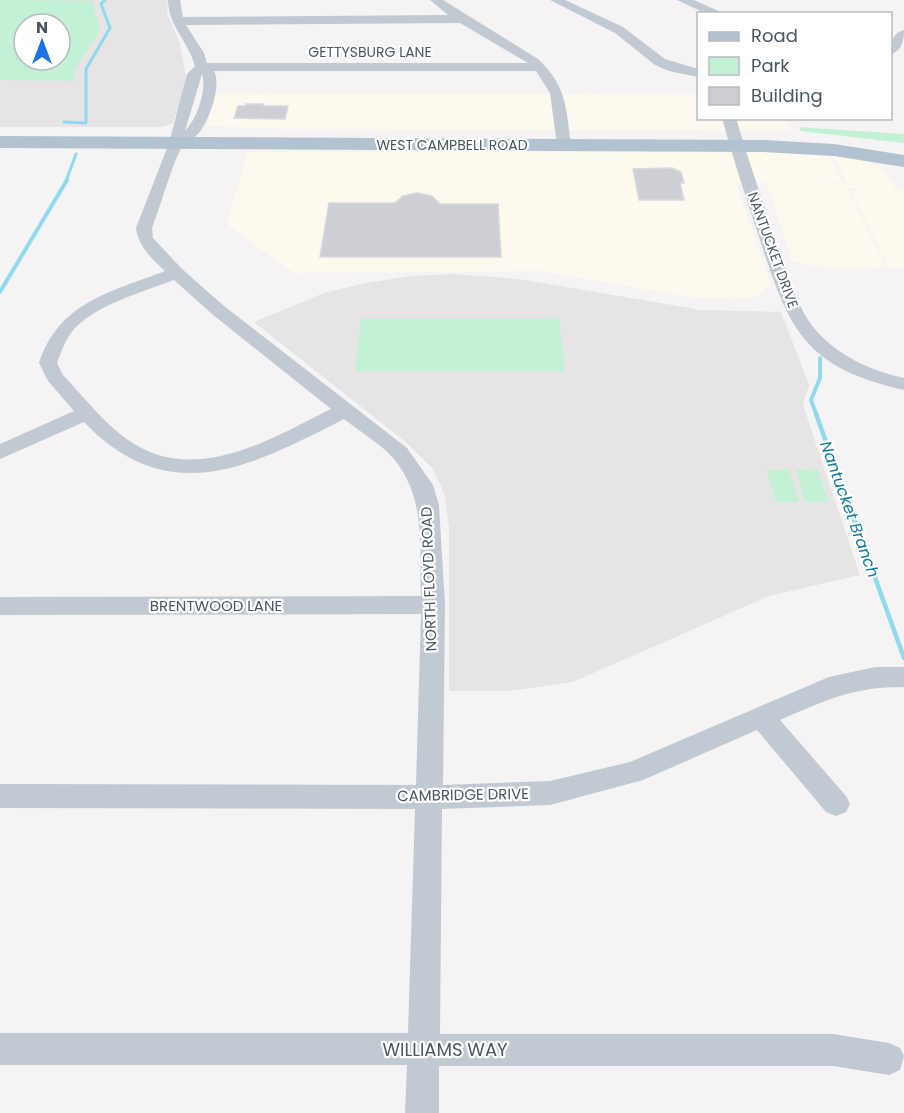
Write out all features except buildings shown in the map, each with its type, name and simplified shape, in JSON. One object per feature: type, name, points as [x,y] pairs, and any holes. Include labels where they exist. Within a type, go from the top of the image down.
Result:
[{"type":"main road","name":"WEST CAMPBELL ROAD","points":[[0,130],[328,138],[563,139],[733,132],[858,140],[904,147]]},
{"type":"main road","name":"WEST CAMPBELL ROAD","points":[[733,132],[904,161]]},
{"type":"main road","name":"WEST CAMPBELL ROAD","points":[[0,142],[182,135]]},
{"type":"street","points":[[174,0],[174,10],[178,21],[198,54],[202,68]]},
{"type":"street","points":[[436,0],[460,19],[518,50],[538,67],[554,87],[563,139]]},
{"type":"street","points":[[556,0],[619,30],[660,62],[674,68],[697,73]]},
{"type":"street","points":[[683,0],[713,12]]},
{"type":"street","points":[[178,21],[460,19]]},
{"type":"street","points":[[892,51],[904,34]]},
{"type":"street","name":"GETTYSBURG LANE","points":[[202,68],[538,67]]},
{"type":"street","name":"NORTH FLOYD ROAD","points":[[202,68],[194,74],[182,135],[144,233],[154,252],[176,273],[400,453],[422,485],[430,522],[433,606],[422,1113]]},
{"type":"street","name":"NANTUCKET DRIVE","points":[[733,132],[798,319],[815,341],[836,356],[858,369],[902,388]]},
{"type":"street","points":[[176,273],[77,317],[60,334],[48,363],[51,371],[107,433],[134,454],[172,465],[190,467],[233,462],[258,453],[345,410]]},
{"type":"street","points":[[0,452],[88,413]]},
{"type":"street","name":"BRENTWOOD LANE","points":[[0,606],[433,606]]},
{"type":"street","name":"CAMBRIDGE DRIVE","points":[[0,796],[518,796],[550,793],[634,772],[838,684],[874,677],[904,677]]},
{"type":"street","points":[[761,717],[836,804]]},
{"type":"street","name":"WILLIAMS WAY","points":[[0,1049],[833,1050],[889,1059]]},
{"type":"shaded area","points":[[0,0],[168,0],[167,13],[180,43],[186,78],[184,93],[172,124],[161,127],[0,127]]},
{"type":"shaded area","points":[[216,93],[697,95],[697,120],[787,120],[792,131],[286,129],[207,126]]},
{"type":"shaded area","points":[[248,152],[828,152],[843,183],[768,183],[847,184],[833,156],[844,156],[882,166],[896,189],[904,189],[904,268],[888,268],[851,190],[872,189],[848,188],[886,268],[831,269],[792,261],[767,183],[736,183],[771,285],[757,296],[738,299],[689,297],[540,271],[294,273],[230,227],[228,217]]},
{"type":"shaded area","points":[[454,274],[519,279],[701,310],[781,312],[809,385],[803,405],[860,575],[769,596],[573,682],[509,691],[449,691],[449,526],[444,493],[433,469],[408,444],[254,322],[324,293],[361,284],[410,276]]},
{"type":"green space","points":[[0,0],[92,1],[100,30],[75,69],[73,81],[0,80]]},
{"type":"green space","points":[[799,127],[904,134],[904,143],[801,131]]},
{"type":"green space","points":[[361,319],[559,319],[565,371],[355,371]]},
{"type":"green space","points":[[789,469],[799,502],[776,502],[767,470]]},
{"type":"green space","points":[[817,469],[829,502],[806,502],[796,470]]},
{"type":"waterway","points":[[64,122],[86,123],[86,69],[110,28],[101,4],[105,0]]},
{"type":"waterway","points":[[66,181],[76,154]]},
{"type":"waterway","points":[[0,292],[67,180]]},
{"type":"waterway","name":"Nantucket Branch","points":[[817,416],[811,400],[820,378],[820,358]]},
{"type":"waterway","name":"Nantucket Branch","points":[[816,414],[904,658]]}]
